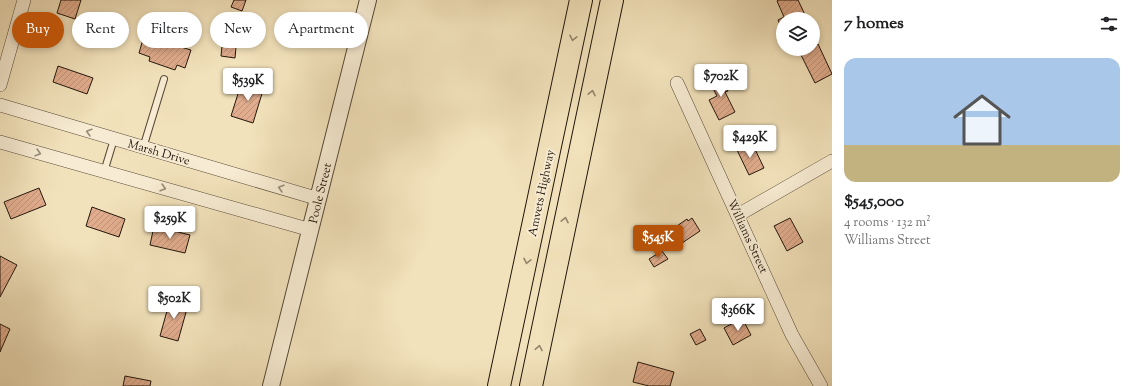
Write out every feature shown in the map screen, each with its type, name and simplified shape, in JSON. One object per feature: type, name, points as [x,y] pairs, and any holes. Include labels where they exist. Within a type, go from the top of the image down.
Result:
[{"type":"highway","name":"Amvets Highway","points":[[499,386],[581,0]]},
{"type":"highway","points":[[531,386],[612,0]]},
{"type":"street","points":[[0,85],[24,0]]},
{"type":"street","name":"Poole Street","points":[[272,386],[368,0]]},
{"type":"street","name":"Williams Street","points":[[677,83],[792,335],[821,386]]},
{"type":"street","name":"Marsh Drive","points":[[0,105],[319,199]]},
{"type":"street","points":[[0,142],[311,230]]},
{"type":"street","points":[[738,215],[832,161]]},
{"type":"lane","points":[[143,148],[164,79]]},
{"type":"lane","points":[[104,172],[114,139]]},
{"type":"building","points":[[61,0],[81,0],[77,12],[72,12],[72,18],[64,15],[64,12],[57,12]]},
{"type":"building","points":[[234,0],[246,0],[242,11],[231,7]]},
{"type":"building","points":[[798,0],[804,12],[782,12],[777,1]]},
{"type":"building","points":[[140,48],[184,48],[191,50],[185,68],[177,65],[175,70],[149,61],[150,57],[139,53]]},
{"type":"building","points":[[222,48],[236,48],[235,58],[221,56]]},
{"type":"building","points":[[820,48],[832,74],[815,83],[802,56],[820,56]]},
{"type":"building","points":[[58,66],[93,78],[87,94],[53,82]]},
{"type":"building","points":[[723,74],[728,85],[726,86],[728,91],[725,92],[735,112],[719,120],[709,100],[717,96],[709,81]]},
{"type":"building","points":[[242,81],[264,87],[253,123],[231,116]]},
{"type":"building","points":[[752,143],[764,168],[749,175],[737,150]]},
{"type":"building","points":[[39,188],[46,205],[11,219],[4,202]]},
{"type":"building","points":[[92,207],[125,219],[119,237],[86,226]]},
{"type":"building","points":[[692,218],[700,231],[676,247],[672,241],[677,238],[671,230],[687,219],[688,221]]},
{"type":"building","points":[[790,218],[803,242],[787,251],[774,226]]},
{"type":"building","points":[[154,226],[190,235],[185,253],[150,245]]},
{"type":"building","points":[[662,251],[668,259],[654,267],[649,259]]},
{"type":"building","points":[[0,256],[17,265],[0,297]]},
{"type":"building","points":[[170,300],[188,305],[178,341],[160,336]]},
{"type":"building","points":[[742,318],[751,335],[733,345],[724,328]]},
{"type":"building","points":[[0,324],[10,329],[0,352]]},
{"type":"building","points":[[700,329],[706,340],[696,345],[690,334]]},
{"type":"building","points":[[638,362],[674,372],[670,386],[649,386],[633,382]]},
{"type":"building","points":[[125,376],[151,381],[150,386],[123,386]]}]
